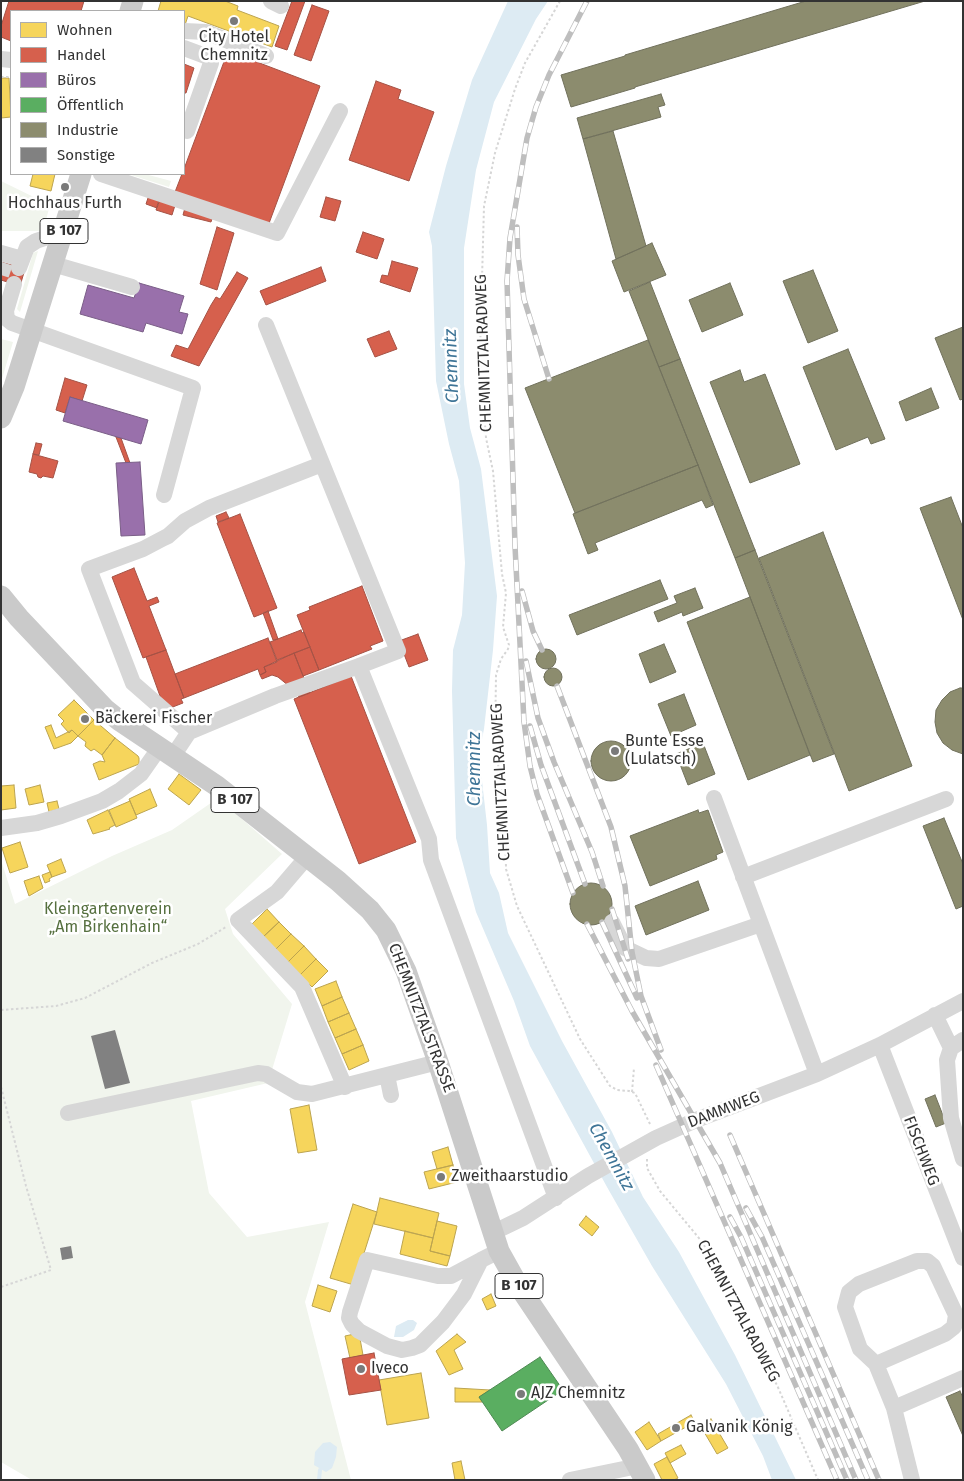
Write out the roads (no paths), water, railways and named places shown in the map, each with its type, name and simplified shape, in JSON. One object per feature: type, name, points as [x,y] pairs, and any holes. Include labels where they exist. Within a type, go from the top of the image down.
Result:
[{"type":"main road","name":"B 107","points":[[1,418],[14,387],[81,175]]},
{"type":"main road","name":"CHEMNITZTALSTRASSE","points":[[1,596],[105,709],[216,786],[307,857],[359,899],[386,930],[406,970],[471,1161],[491,1248],[613,1424],[642,1473]]},
{"type":"street","points":[[185,31],[206,32],[266,56]]},
{"type":"street","points":[[185,48],[208,57],[211,63],[187,131]]},
{"type":"street","points":[[104,175],[277,233],[340,111]]},
{"type":"street","points":[[11,260],[36,241],[63,232]]},
{"type":"street","points":[[53,264],[132,287]]},
{"type":"street","points":[[12,286],[6,312],[7,319],[12,323],[194,388],[164,495]]},
{"type":"street","points":[[1,828],[37,823],[102,801],[119,792],[190,732],[275,696],[398,651],[266,325]]},
{"type":"street","points":[[190,732],[133,683],[89,569],[143,549],[168,536],[185,521],[209,508],[322,464]]},
{"type":"street","points":[[359,666],[429,839],[431,860],[556,1198]]},
{"type":"street","points":[[714,798],[817,1074]]},
{"type":"street","points":[[743,877],[946,799]]},
{"type":"street","points":[[307,857],[277,892],[238,920],[302,987],[345,1087]]},
{"type":"street","points":[[612,922],[625,948],[646,958],[659,959],[761,924]]},
{"type":"street","name":"DAMMWEG","points":[[491,1248],[443,1322],[420,1345],[402,1350],[387,1346],[359,1331],[352,1324],[349,1318],[350,1312],[367,1260],[438,1276],[451,1276],[491,1248],[523,1218],[631,1151],[696,1120],[817,1074],[880,1045],[963,1001]]},
{"type":"street","points":[[935,1016],[957,1044],[947,1060],[951,1118],[963,1159]]},
{"type":"street","name":"FISCHWEG","points":[[880,1045],[963,1258]]},
{"type":"street","points":[[68,1113],[258,1073],[266,1074],[297,1092],[312,1094],[438,1062]]},
{"type":"street","points":[[387,1076],[391,1095]]},
{"type":"street","points":[[876,1364],[945,1334],[954,1327],[956,1315],[933,1266],[926,1261],[917,1261],[859,1284],[849,1292],[845,1307],[860,1349],[876,1364],[894,1408],[912,1480]]},
{"type":"street","points":[[894,1408],[963,1378]]},
{"type":"street","points":[[570,1480],[642,1473]]},
{"type":"water","name":"Chemnitz","points":[[508,1],[548,1],[536,19],[494,102],[476,170],[464,248],[464,384],[470,428],[481,469],[497,596],[484,729],[479,754],[490,873],[499,893],[508,933],[562,1041],[612,1132],[643,1197],[679,1252],[735,1355],[796,1480],[772,1480],[763,1456],[726,1384],[652,1266],[530,1046],[514,1001],[476,912],[456,838],[452,691],[453,650],[462,615],[465,563],[459,481],[436,381],[432,246],[429,232],[446,166],[472,80]]},
{"type":"water","points":[[408,1320],[413,1320],[417,1323],[414,1330],[403,1337],[394,1337],[396,1326]]},
{"type":"water","points":[[330,1442],[337,1447],[336,1457],[332,1468],[326,1472],[314,1465],[315,1452],[323,1443]]},
{"type":"waterway","points":[[319,1480],[320,1470]]},
{"type":"tunnel","points":[[1,275],[5,263]]},
{"type":"railway","points":[[573,893],[537,794],[530,766],[524,722],[515,546],[507,281],[510,238],[527,138],[536,107],[549,75],[587,1]]},
{"type":"railway","points":[[517,227],[518,255],[524,299],[549,379]]},
{"type":"railway","points":[[522,591],[533,631],[542,650]]},
{"type":"railway","points":[[526,661],[538,718],[554,762],[592,852],[603,886]]},
{"type":"railway","points":[[557,686],[611,827],[625,886],[632,952],[641,996],[661,1050]]},
{"type":"railway","points":[[530,726],[541,765],[585,884]]},
{"type":"railway","points":[[612,909],[628,959]]},
{"type":"railway","points":[[602,922],[637,998]]},
{"type":"railway","points":[[587,924],[632,1011],[720,1163],[856,1480]]},
{"type":"railway","points":[[656,1065],[837,1480]]},
{"type":"railway","points":[[730,1135],[879,1480]]},
{"type":"railway","points":[[746,1208],[762,1237],[868,1480]]},
{"type":"railway","points":[[730,1217],[741,1237],[847,1480]]},
{"type":"place","name":"City Hotel Chemnitz","points":[[234,21]]},
{"type":"place","name":"Hochhaus Furth","points":[[65,187]]},
{"type":"place","name":"Bäckerei Fischer","points":[[85,719]]},
{"type":"place","name":"Bunte Esse (Lulatsch)","points":[[615,751]]},
{"type":"place","name":"Zweithaarstudio","points":[[441,1177]]},
{"type":"place","name":"Iveco","points":[[361,1369]]},
{"type":"place","name":"AJZ Chemnitz","points":[[521,1394]]},
{"type":"place","name":"Galvanik König","points":[[676,1428]]},
{"type":"park label","name":"Kleingartenverein „Am Birkenhain“","points":[[108,919]]}]
